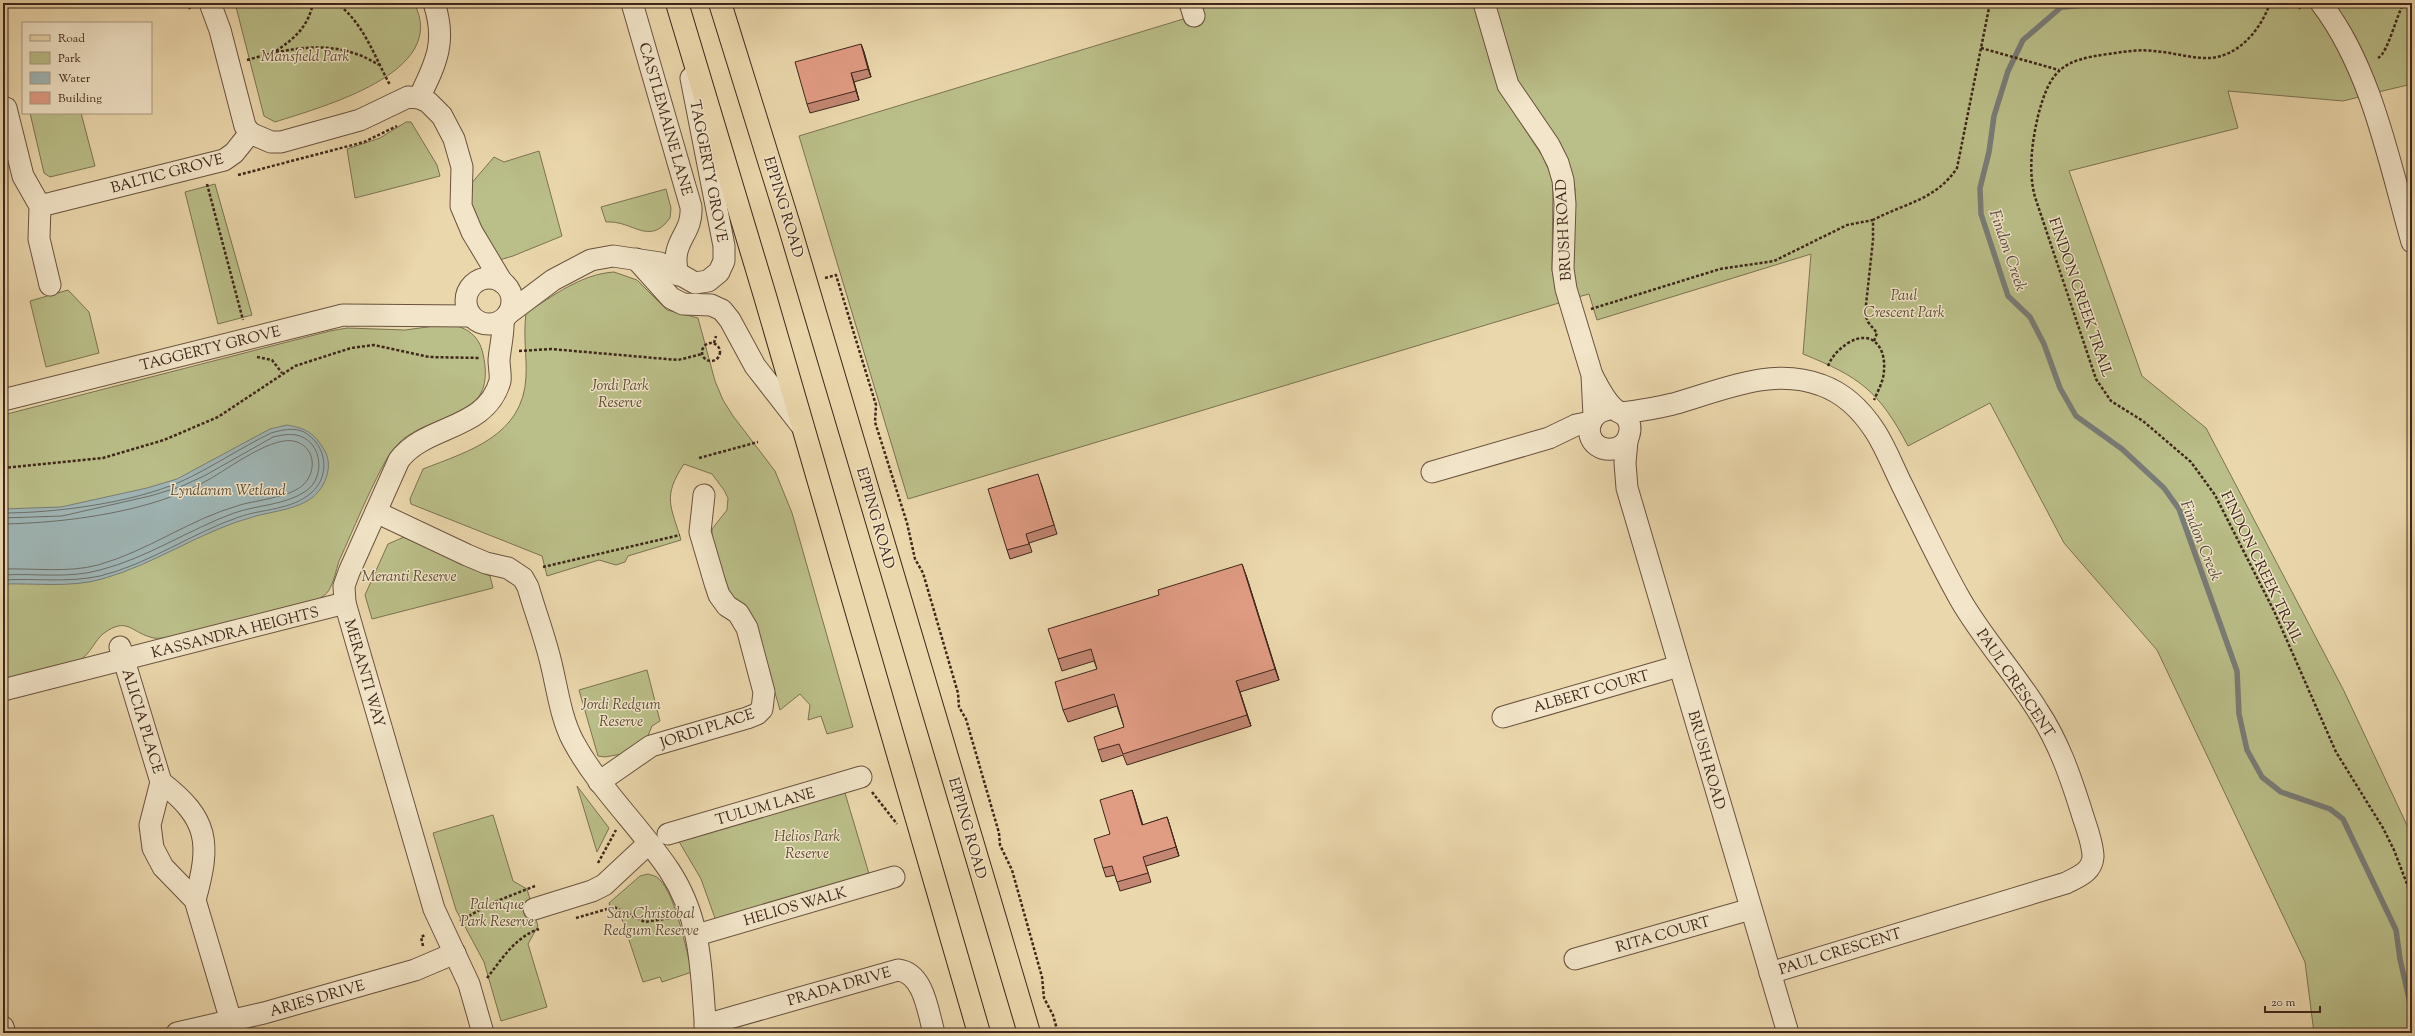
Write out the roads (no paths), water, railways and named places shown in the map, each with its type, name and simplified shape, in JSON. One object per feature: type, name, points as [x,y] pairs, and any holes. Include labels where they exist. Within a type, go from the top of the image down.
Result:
[{"type":"main road","points":[[677,3],[979,1033]]},
{"type":"main road","name":"EPPING ROAD","points":[[720,3],[807,283],[1029,1033]]},
{"type":"street","points":[[210,3],[220,30],[244,121],[250,133],[266,141],[281,142],[360,120],[408,97],[420,98],[428,102],[439,112],[454,138],[462,167],[461,206],[472,232],[477,250],[476,271],[469,289],[466,304],[474,319],[490,324],[506,317],[512,299],[472,232]]},
{"type":"street","points":[[420,98],[437,60],[441,32],[434,3]]},
{"type":"street","name":"CASTLEMAINE LANE","points":[[632,3],[692,207],[690,224],[683,233],[674,260],[678,275]]},
{"type":"street","name":"TAGGERTY GROVE","points":[[504,284],[536,286],[553,280],[591,260],[613,256],[660,263],[678,275],[695,283],[708,281],[718,272],[724,261],[724,246],[677,3]]},
{"type":"street","name":"BRUSH ROAD","points":[[1484,3],[1508,85],[1549,145],[1558,162],[1563,180],[1565,204],[1563,269],[1566,289],[1592,375],[1595,432],[1627,488]]},
{"type":"street","points":[[2321,3],[2337,24],[2361,72],[2412,242]]},
{"type":"street","points":[[6,108],[23,176],[40,206],[39,239],[50,285]]},
{"type":"street","name":"BALTIC GROVE","points":[[40,206],[224,160],[234,153],[250,133]]},
{"type":"street","points":[[683,233],[656,251],[636,259],[671,298],[683,304],[711,305],[722,310],[730,320],[755,366],[801,425]]},
{"type":"street","points":[[469,289],[482,279],[489,278],[504,284]]},
{"type":"street","name":"TAGGERTY GROVE","points":[[506,317],[553,280]]},
{"type":"street","name":"TAGGERTY GROVE","points":[[419,314],[458,299],[469,289]]},
{"type":"street","name":"TAGGERTY GROVE","points":[[3,400],[342,315],[419,314],[474,319]]},
{"type":"street","name":"MERANTI WAY","points":[[483,1033],[469,984],[455,953],[442,930],[345,603],[344,586],[348,572],[399,460],[408,448],[474,416],[493,399],[500,380],[498,358],[506,317]]},
{"type":"street","name":"MERANTI WAY","points":[[474,319],[498,358]]},
{"type":"street","name":"BRUSH ROAD","points":[[1592,375],[1619,412]]},
{"type":"street","name":"PAUL CRESCENT","points":[[1619,412],[1670,405],[1761,379],[1799,379],[1821,384],[1837,392],[1854,404],[1866,418],[1878,437],[1962,602],[1982,634],[2013,674],[2039,712],[2056,742],[2071,779],[2093,856],[2091,866],[2082,875],[2066,883],[1770,973]]},
{"type":"street","name":"PAUL CRESCENT","points":[[1628,438],[1655,414],[1670,405]]},
{"type":"street","points":[[1432,472],[1549,438],[1569,428],[1595,432],[1616,449],[1628,438],[1629,423],[1619,412],[1604,410],[1595,432]]},
{"type":"street","name":"BRUSH ROAD","points":[[1628,438],[1625,463],[1627,488],[1788,1033]]},
{"type":"street","name":"JORDI PLACE","points":[[599,782],[651,746],[747,718],[757,714],[762,709],[764,692],[747,628],[738,613],[727,606],[719,595],[700,532],[704,495]]},
{"type":"street","points":[[376,512],[473,558],[508,568],[523,578],[528,587],[549,656],[566,726],[599,782],[670,870],[684,898],[697,935],[701,956],[706,1029]]},
{"type":"street","name":"KASSANDRA HEIGHTS","points":[[3,690],[122,653],[345,603]]},
{"type":"street","name":"ALICIA PLACE","points":[[122,653],[161,782],[150,825],[153,848],[163,867],[195,900],[230,1020]]},
{"type":"street","name":"ALBERT COURT","points":[[1503,717],[1679,666]]},
{"type":"street","name":"TULUM LANE","points":[[668,834],[861,777]]},
{"type":"street","name":"ALICIA PLACE","points":[[161,782],[179,796],[193,812],[202,832],[205,853],[202,875],[195,900]]},
{"type":"street","points":[[534,909],[592,891],[604,885],[649,843]]},
{"type":"street","name":"HELIOS WALK","points":[[697,935],[894,877]]},
{"type":"street","name":"RITA COURT","points":[[1575,959],[1751,909]]},
{"type":"street","name":"ARIES DRIVE","points":[[177,1033],[416,970],[455,953]]},
{"type":"street","name":"PRADA DRIVE","points":[[706,1029],[898,970],[911,974],[918,983],[934,1033]]},
{"type":"street","points":[[3,1027],[5,1033]]},
{"type":"water","points":[[287,425],[305,430],[314,436],[325,451],[327,457],[328,469],[325,482],[318,492],[307,501],[293,507],[236,522],[141,565],[102,579],[90,582],[65,584],[3,584],[3,509],[61,507],[147,488],[177,479],[270,429]]},
{"type":"waterway","name":"Findon Creek","points":[[2066,3],[2023,40],[2008,71],[1994,116],[1989,152],[1980,188],[1981,214],[2008,296],[2030,317],[2044,344],[2060,388],[2076,416],[2122,449],[2164,488],[2179,509],[2237,671],[2239,714],[2247,750],[2262,777],[2281,792],[2330,809],[2343,819],[2396,930],[2400,959],[2412,1012]]},
{"type":"waterway","points":[[2064,7],[2103,3]]},
{"type":"park label","name":"Mansfield Park","points":[[305,56]]},
{"type":"park label","name":"Paul Crescent Park","points":[[1904,304]]},
{"type":"park label","name":"Jordi Park Reserve","points":[[620,394]]},
{"type":"park label","name":"Lyndarum Wetland","points":[[228,490]]},
{"type":"park label","name":"Meranti Reserve","points":[[409,576]]},
{"type":"park label","name":"Jordi Redgum Reserve","points":[[621,712]]},
{"type":"park label","name":"Helios Park Reserve","points":[[807,844]]},
{"type":"park label","name":"Palenque Park Reserve","points":[[497,912]]},
{"type":"park label","name":"San Christobal Redgum Reserve","points":[[651,922]]}]
